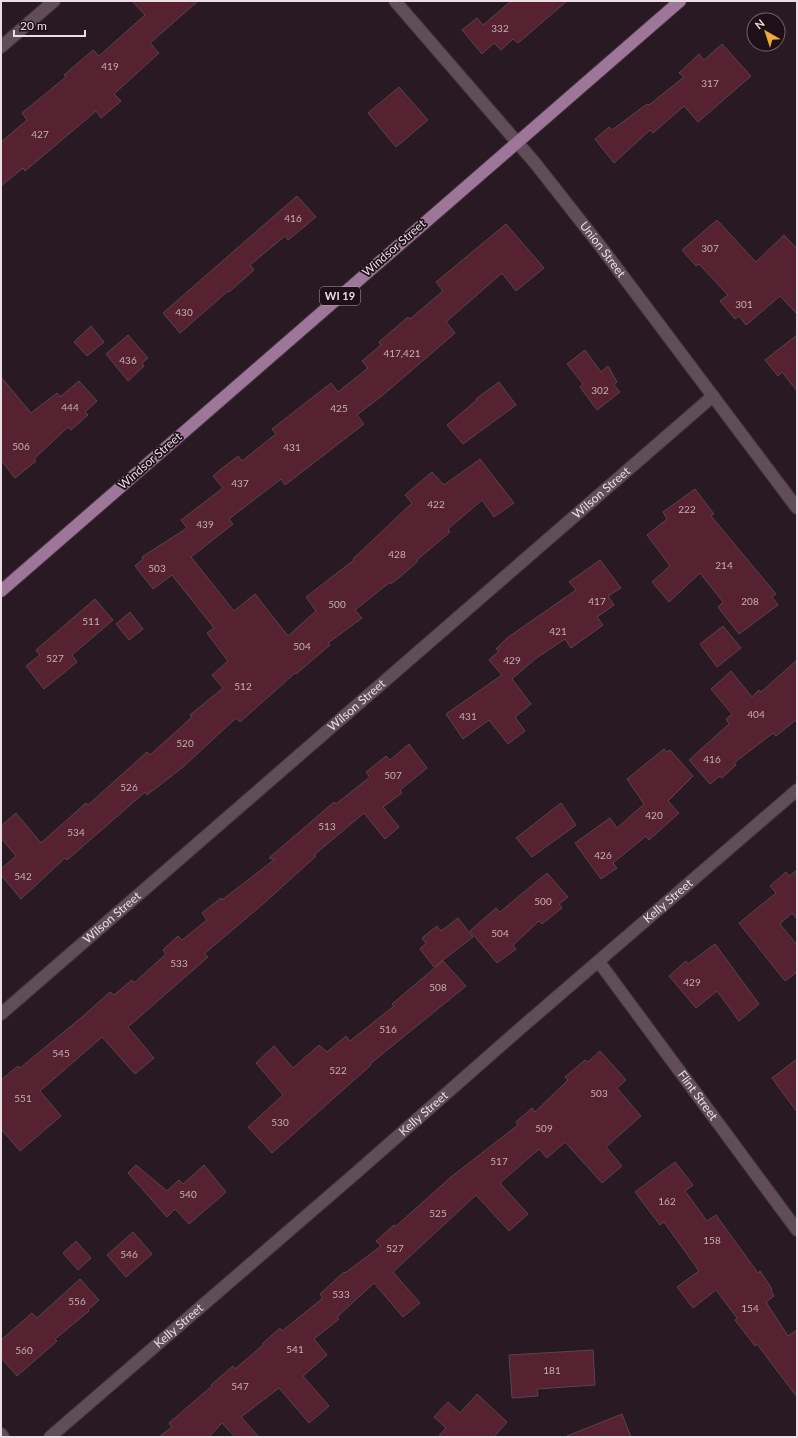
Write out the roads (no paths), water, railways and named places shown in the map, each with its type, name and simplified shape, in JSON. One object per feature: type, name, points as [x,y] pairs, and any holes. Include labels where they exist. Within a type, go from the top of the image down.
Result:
[{"type":"main road","name":"Windsor Street","points":[[1,591],[680,1]]},
{"type":"street","points":[[1,47],[54,1]]},
{"type":"street","name":"Union Street","points":[[395,1],[536,163],[797,508]]},
{"type":"street","name":"Wilson Street","points":[[1,1014],[713,396]]},
{"type":"street","name":"Kelly Street","points":[[50,1437],[797,790]]},
{"type":"street","name":"Flint Street","points":[[599,962],[797,1230]]}]
